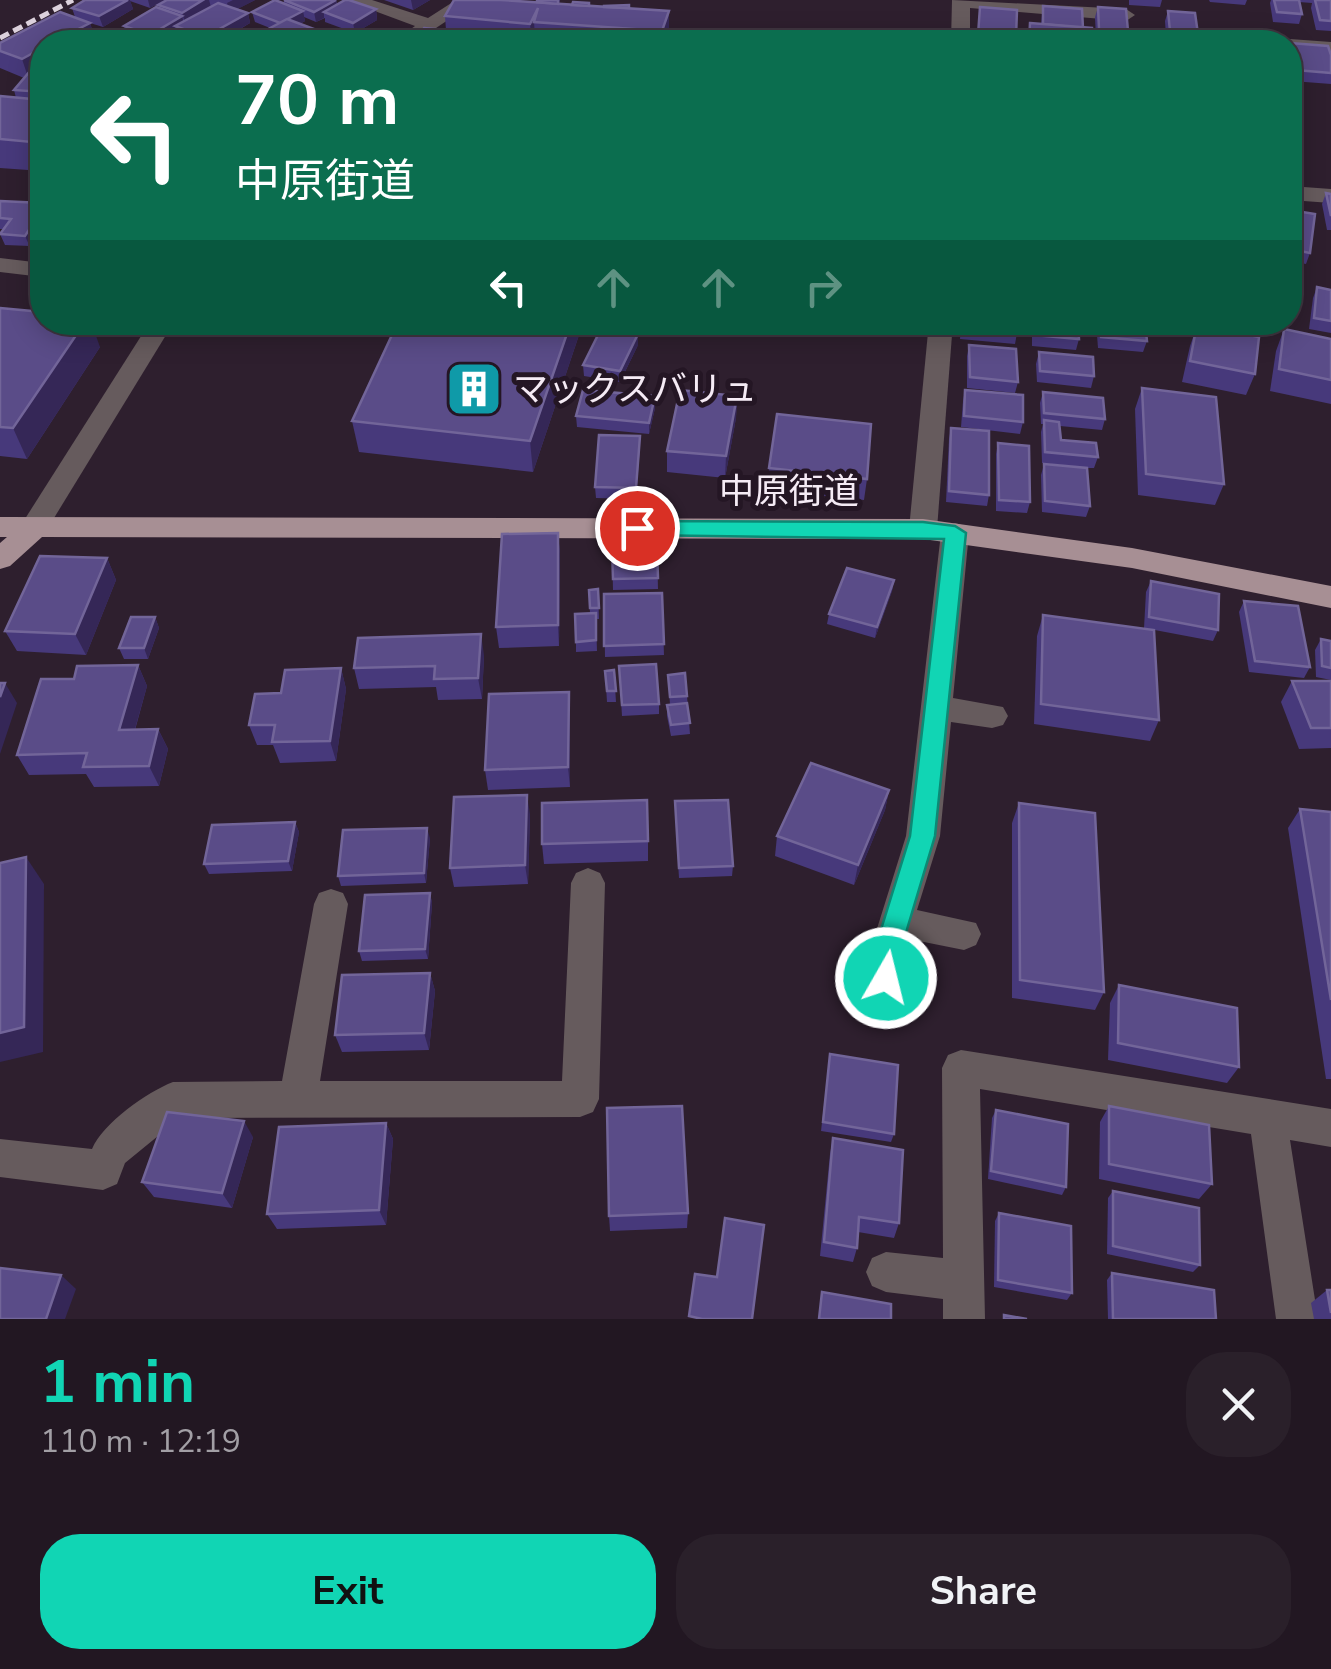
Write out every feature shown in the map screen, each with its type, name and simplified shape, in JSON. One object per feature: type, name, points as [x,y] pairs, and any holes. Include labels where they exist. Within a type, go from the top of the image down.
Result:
[{"type":"main road","name":"中原街道","points":[[0,527],[923,529],[1132,558],[1331,597]]},
{"type":"main road","points":[[0,559],[33,528]]},
{"type":"street","points":[[354,0],[430,26]]},
{"type":"street","points":[[424,30],[469,0]]},
{"type":"street","points":[[960,30],[961,1],[1126,15]]},
{"type":"street","points":[[1302,46],[1331,48]]},
{"type":"street","points":[[1302,194],[1331,196]]},
{"type":"street","points":[[0,266],[30,269]]},
{"type":"street","points":[[33,528],[154,335]]},
{"type":"street","points":[[923,529],[940,335]]},
{"type":"street","points":[[886,978],[896,921],[922,836],[955,533]]},
{"type":"street","points":[[936,707],[992,716]]},
{"type":"street","points":[[0,1158],[103,1170],[111,1150],[173,1100],[580,1100],[588,883]]},
{"type":"street","points":[[298,1100],[330,904]]},
{"type":"street","points":[[896,921],[964,934]]},
{"type":"street","points":[[886,1272],[964,1300],[960,1068],[1331,1128]]},
{"type":"street","points":[[1268,1120],[1297,1319]]},
{"type":"building","points":[[85,0],[128,0],[99,16],[72,8]]},
{"type":"building","points":[[167,0],[203,0],[182,13],[158,5]]},
{"type":"building","points":[[275,0],[303,11],[280,23],[252,12]]},
{"type":"building","points":[[284,0],[336,0],[314,12]]},
{"type":"building","points":[[345,0],[376,9],[353,23],[324,12]]},
{"type":"building","points":[[454,0],[669,11],[662,30],[534,22],[538,8],[530,24],[445,16]]},
{"type":"building","points":[[558,0],[558,4],[537,2]]},
{"type":"building","points":[[1274,0],[1299,0],[1302,14],[1277,12]]},
{"type":"building","points":[[1315,0],[1331,0],[1331,21],[1320,20]]},
{"type":"building","points":[[218,3],[248,13],[218,30],[175,26]]},
{"type":"building","points":[[1043,6],[1082,9],[1083,28],[1043,24]]},
{"type":"building","points":[[156,7],[182,16],[158,30],[124,26]]},
{"type":"building","points":[[980,7],[1017,10],[1016,30],[978,30]]},
{"type":"building","points":[[1098,7],[1126,9],[1128,30],[1099,29]]},
{"type":"building","points":[[1168,11],[1195,13],[1197,30],[1170,30]]},
{"type":"building","points":[[60,12],[90,23],[76,30],[30,30],[30,55],[22,59],[0,51],[0,43]]},
{"type":"building","points":[[287,19],[317,30],[266,30]]},
{"type":"building","points":[[1030,23],[1092,28],[1092,30],[1030,30]]},
{"type":"building","points":[[1302,44],[1328,46],[1331,73],[1302,71]]},
{"type":"building","points":[[30,71],[30,91],[14,90]]},
{"type":"building","points":[[0,96],[30,99],[30,142],[0,139]]},
{"type":"building","points":[[0,201],[30,202],[30,228],[25,236],[0,234],[11,219],[0,218]]},
{"type":"building","points":[[1302,212],[1315,214],[1310,253],[1302,251]]},
{"type":"building","points":[[1317,287],[1331,290],[1331,321],[1314,318]]},
{"type":"building","points":[[0,308],[30,311],[30,335],[76,335],[13,428],[0,427]]},
{"type":"building","points":[[1302,333],[1331,339],[1331,380],[1279,369],[1283,335]]},
{"type":"building","name":"マックスバリュ","points":[[392,335],[567,335],[530,441],[352,421]]},
{"type":"building","points":[[598,335],[638,335],[620,371],[583,365]]},
{"type":"building","points":[[1035,335],[1079,335],[1079,339]]},
{"type":"building","points":[[1146,335],[1147,341],[1101,337]]},
{"type":"building","points":[[1195,335],[1259,337],[1255,374],[1190,361]]},
{"type":"building","points":[[969,345],[1016,349],[1018,382],[970,377]]},
{"type":"building","points":[[1039,352],[1093,357],[1094,376],[1040,371]]},
{"type":"building","points":[[1142,388],[1216,397],[1224,484],[1146,474]]},
{"type":"building","points":[[583,390],[655,396],[649,423],[576,416]]},
{"type":"building","points":[[680,390],[737,396],[726,456],[667,451]]},
{"type":"building","points":[[965,390],[1023,395],[1023,422],[964,416]]},
{"type":"building","points":[[1043,392],[1103,398],[1105,419],[1044,413]]},
{"type":"building","points":[[777,414],[871,424],[867,479],[769,468]]},
{"type":"building","points":[[1044,420],[1059,422],[1061,440],[1096,443],[1098,457],[1045,452]]},
{"type":"building","points":[[951,428],[989,431],[989,495],[949,491]]},
{"type":"building","points":[[599,435],[640,436],[636,488],[595,487]]},
{"type":"building","points":[[998,443],[1029,446],[1030,502],[999,500]]},
{"type":"building","points":[[1044,464],[1087,468],[1090,506],[1045,501]]},
{"type":"building","points":[[558,533],[558,625],[496,627],[502,534]]},
{"type":"building","points":[[657,547],[658,578],[613,579],[612,548]]},
{"type":"building","points":[[40,556],[107,558],[75,634],[5,631]]},
{"type":"building","points":[[847,568],[894,580],[877,627],[829,614]]},
{"type":"building","points":[[1151,581],[1219,594],[1218,630],[1149,617]]},
{"type":"building","points":[[598,589],[599,608],[590,608],[589,590]]},
{"type":"building","points":[[662,593],[664,644],[604,646],[604,594]]},
{"type":"building","points":[[1244,601],[1298,606],[1310,667],[1255,661]]},
{"type":"building","points":[[596,613],[596,640],[576,642],[575,614]]},
{"type":"building","points":[[1043,615],[1154,630],[1159,720],[1041,704]]},
{"type":"building","points":[[131,617],[155,617],[144,648],[119,648]]},
{"type":"building","points":[[481,634],[478,678],[434,679],[435,666],[354,668],[358,638]]},
{"type":"building","points":[[1321,639],[1331,641],[1331,668],[1322,666]]},
{"type":"building","points":[[656,664],[659,704],[622,705],[619,666]]},
{"type":"building","points":[[138,665],[119,730],[158,729],[149,766],[83,767],[87,753],[17,755],[41,679],[74,679],[77,666]]},
{"type":"building","points":[[341,668],[330,741],[272,742],[275,725],[249,725],[255,694],[281,693],[285,670]]},
{"type":"building","points":[[614,670],[616,691],[607,691],[605,671]]},
{"type":"building","points":[[685,673],[687,696],[670,697],[668,675]]},
{"type":"building","points":[[1292,681],[1331,681],[1331,728],[1311,728]]},
{"type":"building","points":[[569,692],[568,767],[485,770],[489,694]]},
{"type":"building","points":[[687,703],[690,723],[671,725],[667,705]]},
{"type":"building","points":[[811,763],[889,790],[858,865],[777,836]]},
{"type":"building","points":[[527,795],[525,865],[450,868],[454,797]]},
{"type":"building","points":[[647,800],[648,841],[542,844],[542,803]]},
{"type":"building","points":[[728,800],[733,866],[679,868],[675,801]]},
{"type":"building","points":[[1019,803],[1095,813],[1104,992],[1020,980]]},
{"type":"building","points":[[1300,809],[1331,812],[1331,1000]]},
{"type":"building","points":[[295,822],[288,861],[204,864],[212,825]]},
{"type":"building","points":[[427,828],[424,873],[338,876],[343,830]]},
{"type":"building","points":[[26,857],[24,1027],[0,1033],[0,863]]},
{"type":"building","points":[[430,893],[425,949],[359,951],[365,895]]},
{"type":"building","points":[[430,973],[424,1033],[335,1035],[342,975]]},
{"type":"building","points":[[1119,985],[1237,1008],[1239,1067],[1118,1043]]},
{"type":"building","points":[[830,1054],[898,1065],[894,1134],[823,1122]]},
{"type":"building","points":[[682,1106],[688,1213],[609,1216],[607,1108]]},
{"type":"building","points":[[1109,1106],[1209,1125],[1212,1184],[1109,1164]]},
{"type":"building","points":[[996,1110],[1068,1124],[1066,1187],[991,1171]]},
{"type":"building","points":[[167,1112],[244,1121],[222,1193],[142,1182]]},
{"type":"building","points":[[386,1123],[379,1210],[267,1214],[279,1127]]},
{"type":"building","points":[[833,1138],[903,1150],[899,1223],[859,1217],[857,1248],[824,1242]]},
{"type":"building","points":[[1113,1191],[1199,1208],[1200,1265],[1113,1246]]},
{"type":"building","points":[[999,1213],[1071,1226],[1072,1293],[998,1280]]},
{"type":"building","points":[[725,1218],[764,1225],[752,1319],[689,1316],[695,1274],[717,1277]]},
{"type":"building","points":[[0,1268],[61,1275],[46,1319],[0,1319]]},
{"type":"building","points":[[1112,1273],[1214,1290],[1216,1319],[1113,1319]]},
{"type":"building","points":[[822,1292],[891,1304],[891,1319],[819,1319]]},
{"type":"railway","points":[[0,38],[73,0]]},
{"type":"place","name":"マックスバリュ","points":[[474,389]]},
{"type":"route","points":[[637,528],[923,529],[955,533],[922,836],[892,936],[886,978]]}]
